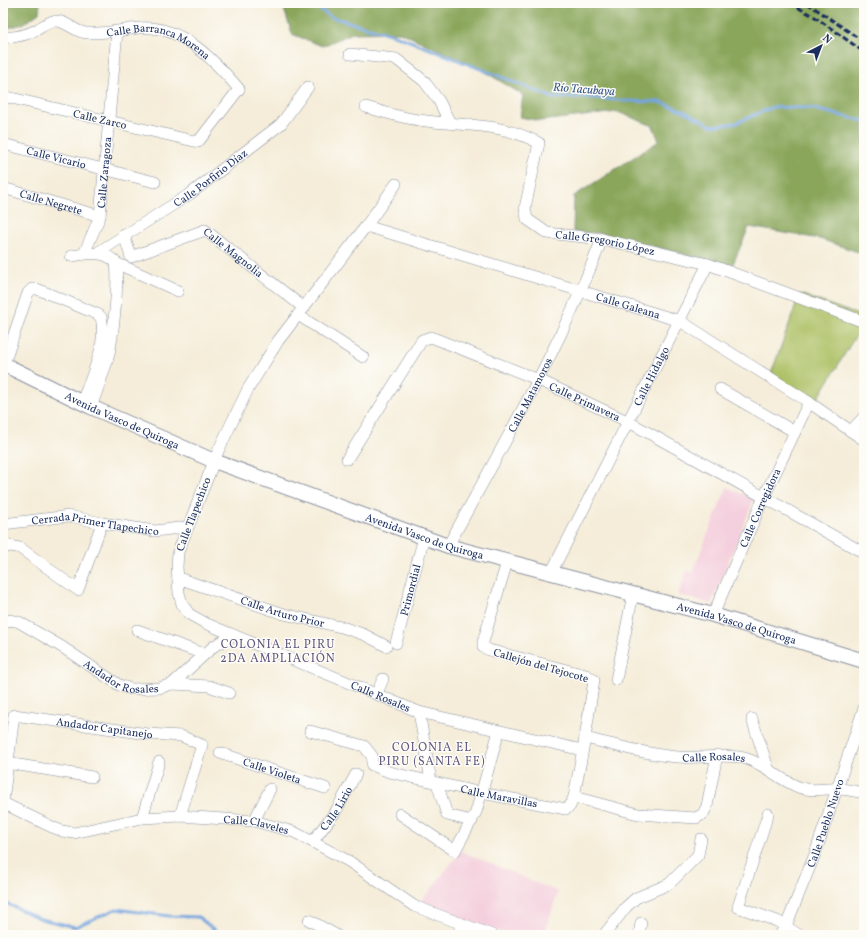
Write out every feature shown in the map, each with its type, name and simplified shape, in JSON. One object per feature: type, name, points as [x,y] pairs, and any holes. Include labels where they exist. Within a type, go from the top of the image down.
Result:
[{"type":"main road","name":"Avenida Vasco de Quiroga","points":[[4,364],[86,405],[214,461],[448,546],[713,615],[864,661]]},
{"type":"street","name":"Calle Barranca Morena","points":[[3,37],[21,36],[51,21],[58,21],[84,33],[117,32],[140,28],[156,30],[182,38],[206,54],[239,89],[198,142]]},
{"type":"street","name":"Calle Zaragoza","points":[[84,254],[100,216],[117,32]]},
{"type":"street","points":[[350,54],[396,59],[424,81],[439,101],[450,123]]},
{"type":"street","name":"Calle Porfirio Díaz","points":[[71,256],[97,253],[190,194],[281,124],[308,87]]},
{"type":"street","name":"Calle Zarco","points":[[3,96],[198,142]]},
{"type":"street","name":"Calle Gregorio López","points":[[366,107],[419,120],[497,127],[524,135],[539,143],[525,208],[527,219],[547,233],[602,239],[708,264],[859,320]]},
{"type":"street","name":"Calle Vicario","points":[[3,144],[156,182]]},
{"type":"street","points":[[214,461],[248,388],[278,341],[366,226],[396,184]]},
{"type":"street","name":"Calle Negrete","points":[[3,188],[100,216]]},
{"type":"street","name":"Calle Galeana","points":[[366,226],[680,321],[809,402],[864,440]]},
{"type":"street","name":"Calle Magnolia","points":[[124,235],[131,257],[205,230],[301,312],[363,357]]},
{"type":"street","name":"Calle Matamoros","points":[[448,546],[539,380],[582,292],[602,239]]},
{"type":"street","points":[[97,253],[107,255],[116,263],[178,292]]},
{"type":"street","points":[[86,405],[108,356],[116,294],[116,263]]},
{"type":"street","name":"Calle Hidalgo","points":[[552,573],[708,264]]},
{"type":"street","points":[[4,364],[28,293],[32,289],[37,289],[97,314],[101,317],[102,322],[101,341],[86,405]]},
{"type":"street","name":"Calle Primavera","points":[[347,459],[422,340],[431,337],[539,380],[629,422],[864,553]]},
{"type":"street","points":[[720,389],[795,432]]},
{"type":"street","name":"Calle Corregidora","points":[[713,615],[764,497],[809,402]]},
{"type":"street","points":[[851,431],[864,418]]},
{"type":"street","name":"Calle Tlapechico","points":[[189,614],[182,604],[178,578],[178,552],[214,461]]},
{"type":"street","name":"Cerrada Primer Tlapechico","points":[[3,524],[69,516],[102,523],[155,531],[187,528]]},
{"type":"street","points":[[3,548],[11,546],[20,548],[78,590],[102,523]]},
{"type":"street","name":"Primordial","points":[[391,645],[424,537]]},
{"type":"street","name":"Callejón del Tejocote","points":[[507,562],[483,642],[483,647],[488,650],[592,678],[594,683],[574,797]]},
{"type":"street","name":"Calle Arturo Prior","points":[[178,578],[284,614],[345,628],[391,645]]},
{"type":"street","points":[[616,680],[633,594]]},
{"type":"street","name":"Calle Rosales","points":[[189,614],[207,624],[377,693],[419,712],[499,732],[582,750]]},
{"type":"street","name":"Andador Rosales","points":[[3,624],[10,620],[19,622],[62,647],[119,685],[131,689],[145,689],[172,684],[214,646],[234,635]]},
{"type":"street","points":[[137,630],[204,654]]},
{"type":"street","points":[[377,693],[383,679]]},
{"type":"street","points":[[172,684],[209,686],[229,693]]},
{"type":"street","name":"Calle Pueblo Nuevo","points":[[783,931],[815,854],[864,708]]},
{"type":"street","points":[[419,712],[434,782],[447,815],[472,821]]},
{"type":"street","name":"Andador Capitanejo","points":[[7,764],[14,715],[148,734],[181,736],[202,744],[180,816]]},
{"type":"street","points":[[752,719],[768,768]]},
{"type":"street","name":"Calle Maravillas","points":[[310,731],[364,746],[372,756],[372,765],[390,772],[562,810],[570,806],[574,797]]},
{"type":"street","points":[[400,814],[455,851],[472,821],[482,793],[499,732]]},
{"type":"street","name":"Calle Rosales","points":[[585,738],[659,755],[680,757],[717,755],[754,761],[802,788],[816,791],[836,789],[864,793]]},
{"type":"street","name":"Calle Violeta","points":[[220,753],[325,788]]},
{"type":"street","points":[[574,797],[638,814],[696,818],[704,814],[707,806],[717,755]]},
{"type":"street","points":[[142,818],[159,762]]},
{"type":"street","points":[[3,802],[7,764],[92,777]]},
{"type":"street","name":"Calle Lirio","points":[[313,841],[336,811],[356,774]]},
{"type":"street","points":[[254,822],[270,789]]},
{"type":"street","name":"Calle Claveles","points":[[3,802],[52,827],[74,833],[142,818],[180,816],[254,822],[294,832],[313,841],[386,885],[414,906],[492,935]]},
{"type":"street","points":[[768,814],[738,908],[777,921],[783,931],[799,935]]},
{"type":"street","points":[[604,935],[626,907],[636,898],[669,884],[698,855],[701,839]]},
{"type":"street","points":[[309,920],[336,935]]},
{"type":"street","points":[[639,935],[641,923]]},
{"type":"street","points":[[457,935],[463,924]]},
{"type":"shaded area","points":[[727,487],[754,499],[711,604],[678,595],[687,571],[692,573]]},
{"type":"shaded area","points":[[461,851],[558,892],[544,935],[509,935],[419,904]]},
{"type":"green space","points":[[3,3],[40,3],[39,13],[23,24],[4,29]]},
{"type":"green space","points":[[278,3],[864,3],[864,254],[820,239],[749,227],[732,266],[599,233],[573,232],[574,196],[659,141],[653,126],[618,112],[540,121],[520,117],[523,95],[482,70],[400,32],[353,33],[322,46],[292,34],[283,6]]},
{"type":"green space","points":[[800,294],[864,317],[864,322],[816,402],[771,374]]},
{"type":"waterway","name":"Río Tacubaya","points":[[310,3],[331,17],[397,36],[554,98],[584,97],[626,101],[660,102],[684,111],[712,126],[736,123],[773,107],[810,108],[864,121]]},
{"type":"waterway","points":[[3,902],[41,919],[75,927],[116,909],[169,916],[198,917],[221,935]]},
{"type":"railway","points":[[790,3],[815,17],[864,52]]},
{"type":"railway","points":[[807,3],[864,42]]},
{"type":"district","name":"COLONIA EL PIRU 2DA AMPLIACIÓN","points":[[278,651]]},
{"type":"district","name":"COLONIA EL PIRU (SANTA FE)","points":[[432,754]]}]
